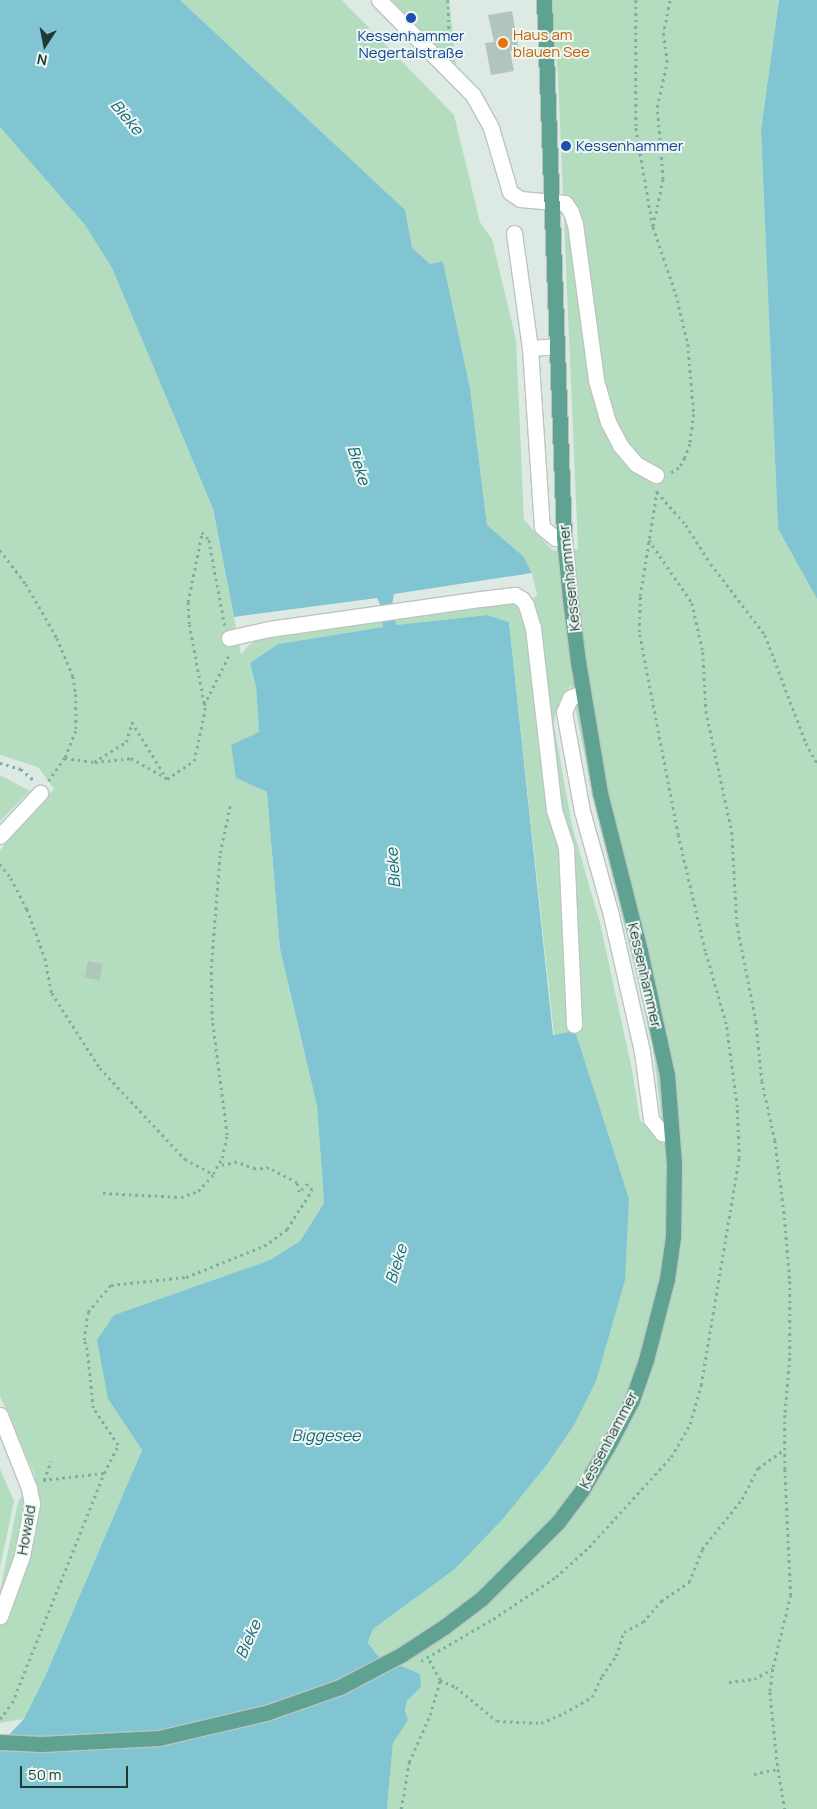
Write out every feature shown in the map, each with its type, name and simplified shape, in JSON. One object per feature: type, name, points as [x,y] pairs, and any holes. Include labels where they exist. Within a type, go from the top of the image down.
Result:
[{"type":"main road","name":"Kessenhammer","points":[[0,1742],[41,1744],[159,1738],[266,1713],[340,1687],[401,1655],[444,1628],[482,1598],[558,1522],[582,1490],[610,1444],[632,1400],[644,1368],[667,1279],[673,1237],[674,1164],[666,1075],[640,951],[600,793],[583,692],[564,537],[544,0]]},
{"type":"street","points":[[379,0],[473,95],[491,128],[510,192],[520,199],[566,203],[575,224],[589,343],[596,380],[608,422],[620,445],[636,464],[656,475]]},
{"type":"street","points":[[514,233],[530,348],[542,527],[554,538],[564,537]]},
{"type":"street","points":[[530,348],[556,346]]},
{"type":"street","points":[[229,638],[269,629],[515,595],[526,605],[532,628],[554,810],[566,847],[574,1025]]},
{"type":"street","points":[[583,692],[570,698],[564,712],[582,811],[611,915],[642,1052],[651,1119],[662,1133],[671,1135]]},
{"type":"street","points":[[0,836],[40,793]]},
{"type":"street","points":[[566,847],[590,840]]},
{"type":"street","name":"Howald","points":[[0,1415],[29,1488],[32,1504],[29,1530],[22,1556],[0,1616]]},
{"type":"path","points":[[448,0],[448,37],[452,73]]},
{"type":"path","points":[[636,0],[636,128],[653,227],[676,294],[688,344],[694,414],[690,444],[685,458],[678,468],[670,473],[656,475]]},
{"type":"path","points":[[653,227],[663,179],[657,108],[667,62],[662,35],[670,0]]},
{"type":"path","points":[[657,492],[686,525],[711,564],[765,634],[806,743],[817,763]]},
{"type":"path","points":[[167,779],[194,761],[204,705],[231,652],[222,615],[209,540],[206,534],[202,532],[188,602],[189,624],[204,705]]},
{"type":"path","points":[[648,539],[692,603],[703,652],[706,711],[732,832],[737,924],[756,1021],[762,1081],[775,1140],[784,1211],[790,1281],[790,1349],[785,1449],[791,1595],[773,1669],[770,1692],[778,1769],[785,1809]]},
{"type":"path","points":[[0,550],[26,584],[57,638],[73,676],[76,694],[76,731],[65,758],[40,793],[32,778],[22,769],[0,763]]},
{"type":"path","points":[[94,762],[126,742],[132,722],[167,779]]},
{"type":"path","points":[[65,758],[94,762],[131,758],[167,779]]},
{"type":"path","points":[[103,1194],[181,1197],[198,1191],[213,1174],[222,1158],[227,1135],[212,1020],[211,968],[220,853],[230,806]]},
{"type":"path","points":[[0,864],[12,878],[27,909],[45,958],[52,993],[100,1068],[185,1158],[213,1174]]},
{"type":"path","points":[[0,1719],[12,1703],[104,1472],[118,1445],[94,1408],[87,1350],[84,1340],[88,1312],[110,1285],[186,1277],[264,1246],[288,1229],[312,1190],[308,1184],[299,1192],[297,1183],[269,1168],[255,1169],[237,1162],[218,1166]]},
{"type":"path","points":[[428,1658],[440,1680],[456,1687],[496,1721],[541,1723],[564,1713],[592,1697],[602,1676],[616,1656],[624,1632],[643,1622],[661,1601],[689,1582],[702,1548],[742,1499],[758,1468],[785,1449]]},
{"type":"path","points":[[44,1480],[51,1461]]},
{"type":"path","points":[[29,1488],[44,1480],[104,1472]]},
{"type":"path","points":[[729,1682],[754,1679],[773,1669]]},
{"type":"path","points":[[401,1809],[409,1762],[430,1715],[440,1680]]},
{"type":"path","points":[[754,1774],[778,1769]]},
{"type":"green space","points":[[180,0],[342,0],[454,115],[480,222],[492,239],[516,340],[524,520],[552,550],[578,549],[558,76],[550,0],[779,0],[761,130],[778,529],[817,599],[817,1809],[387,1809],[393,1742],[408,1720],[405,1710],[407,1701],[421,1687],[420,1675],[378,1656],[368,1644],[373,1629],[455,1569],[502,1520],[546,1466],[575,1032],[554,1035],[509,622],[487,615],[396,625],[394,617],[512,599],[520,611],[537,595],[532,573],[523,556],[487,525],[470,388],[443,261],[430,264],[411,248],[404,210]],"holes":[[[571,685],[593,799],[653,1048],[665,1146],[640,1120],[632,1070],[600,923],[572,826],[554,725],[555,715]]]},
{"type":"green space","points":[[390,0],[449,0],[456,65]]},
{"type":"green space","points":[[0,127],[85,225],[112,268],[213,509],[241,654],[249,645],[266,635],[383,618],[383,627],[278,644],[250,663],[256,687],[259,732],[236,778],[267,792],[280,949],[317,1106],[324,1203],[300,1241],[270,1260],[114,1315],[108,1399],[142,1450],[44,1679],[24,1719],[0,1723],[0,1591],[18,1502],[35,1476],[0,1396],[0,850],[54,789],[38,767],[0,755]]},
{"type":"green space","points":[[0,775],[30,791],[0,821]]},
{"type":"green space","points":[[0,1469],[14,1501],[0,1568]]},
{"type":"water","name":"Biggesee","points":[[0,0],[180,0],[405,210],[412,248],[430,264],[443,261],[470,388],[487,525],[523,556],[532,573],[394,594],[392,605],[396,625],[487,615],[509,622],[553,1035],[575,1031],[629,1199],[625,1280],[596,1381],[574,1425],[546,1466],[502,1520],[455,1569],[373,1629],[368,1643],[378,1656],[420,1674],[421,1687],[407,1701],[405,1710],[408,1720],[393,1743],[387,1809],[0,1809],[0,1744],[24,1719],[44,1679],[142,1450],[108,1399],[97,1340],[114,1315],[270,1260],[300,1241],[324,1203],[317,1106],[280,949],[267,792],[236,778],[231,745],[259,732],[256,687],[250,663],[278,644],[383,627],[381,607],[377,598],[234,617],[213,509],[112,268],[85,225],[0,127]]},
{"type":"water","points":[[779,0],[817,0],[817,599],[778,529],[761,130]]},
{"type":"building","name":"Haus am blauen See","points":[[512,11],[519,50],[510,51],[514,71],[491,75],[485,43],[494,42],[488,15]]},
{"type":"building","points":[[88,961],[103,964],[99,981],[85,978]]},
{"type":"place","name":"Kessenhammer Negertalstraße","points":[[411,18]]},
{"type":"place","name":"Haus am blauen See","points":[[503,43]]},
{"type":"place","name":"Kessenhammer","points":[[566,146]]},
{"type":"water label","name":"Bieke","points":[[127,117]]},
{"type":"water label","name":"Bieke","points":[[359,465]]},
{"type":"water label","name":"Bieke","points":[[393,868]]},
{"type":"water label","name":"Bieke","points":[[396,1264]]},
{"type":"water label","name":"Bieke","points":[[248,1639]]}]
